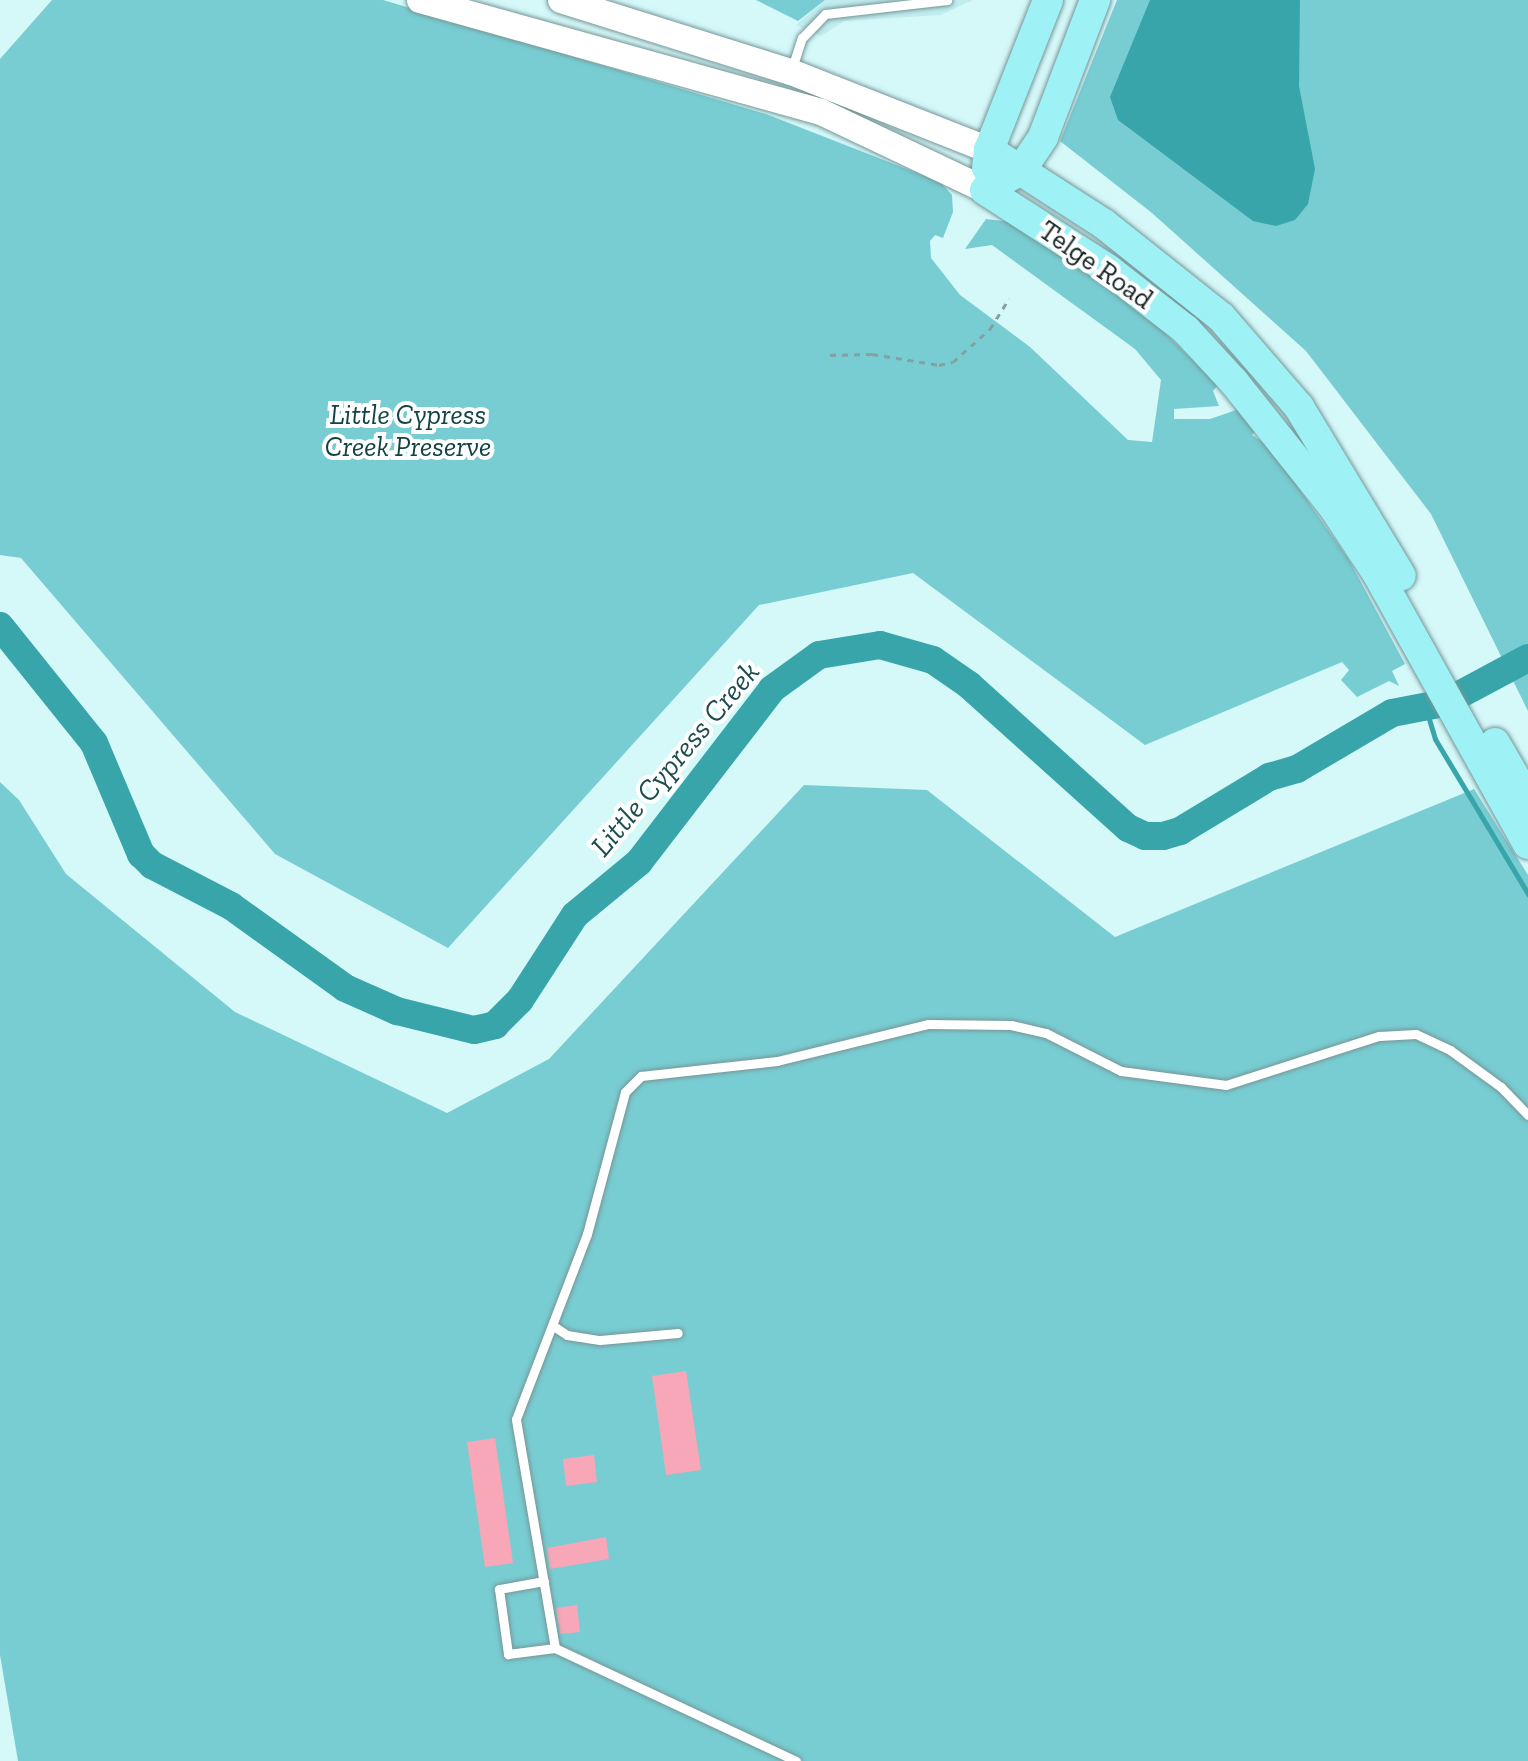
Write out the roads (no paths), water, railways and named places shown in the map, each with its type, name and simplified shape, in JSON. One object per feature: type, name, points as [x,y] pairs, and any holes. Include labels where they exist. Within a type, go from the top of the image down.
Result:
[{"type":"main road","name":"Telge Road","points":[[420,0],[821,112],[985,190],[1109,270],[1186,330],[1234,382],[1276,433],[1437,661]]},
{"type":"main road","name":"Telge Road","points":[[561,0],[791,72],[989,150],[1179,280],[1256,355],[1299,407],[1437,661],[1466,710],[1528,800]]},
{"type":"main road","points":[[985,190],[989,150],[1048,0]]},
{"type":"main road","points":[[985,190],[1021,170],[1043,137],[1095,0]]},
{"type":"main road","name":"Telge Road","points":[[1466,710],[1528,844]]},
{"type":"lane","points":[[825,0],[825,14]]},
{"type":"lane","points":[[791,72],[802,38],[825,14],[863,5],[947,0]]},
{"type":"lane","points":[[555,1648],[516,1419],[555,1327],[587,1234],[625,1092],[641,1076],[663,1070],[777,1061],[928,1024],[1011,1025],[1046,1033],[1121,1071],[1226,1085],[1379,1036],[1416,1034],[1450,1050],[1501,1087],[1528,1115]]},
{"type":"lane","points":[[555,1327],[567,1335],[600,1340],[678,1333]]},
{"type":"lane","points":[[544,1581],[499,1589],[508,1654],[555,1648],[796,1761]]},
{"type":"waterway","name":"Little Cypress Creek","points":[[0,626],[94,743],[141,854],[152,865],[231,906],[345,988],[397,1011],[474,1030],[495,1025],[520,1000],[575,915],[639,862],[772,689],[819,655],[880,645],[933,660],[969,685],[1128,828],[1145,836],[1163,836],[1180,831],[1269,777],[1297,769],[1392,713],[1444,703],[1528,658]]},
{"type":"waterway","points":[[1425,706],[1435,739],[1528,894]]},
{"type":"park label","name":"Little Cypress Creek Preserve","points":[[408,431]]}]
